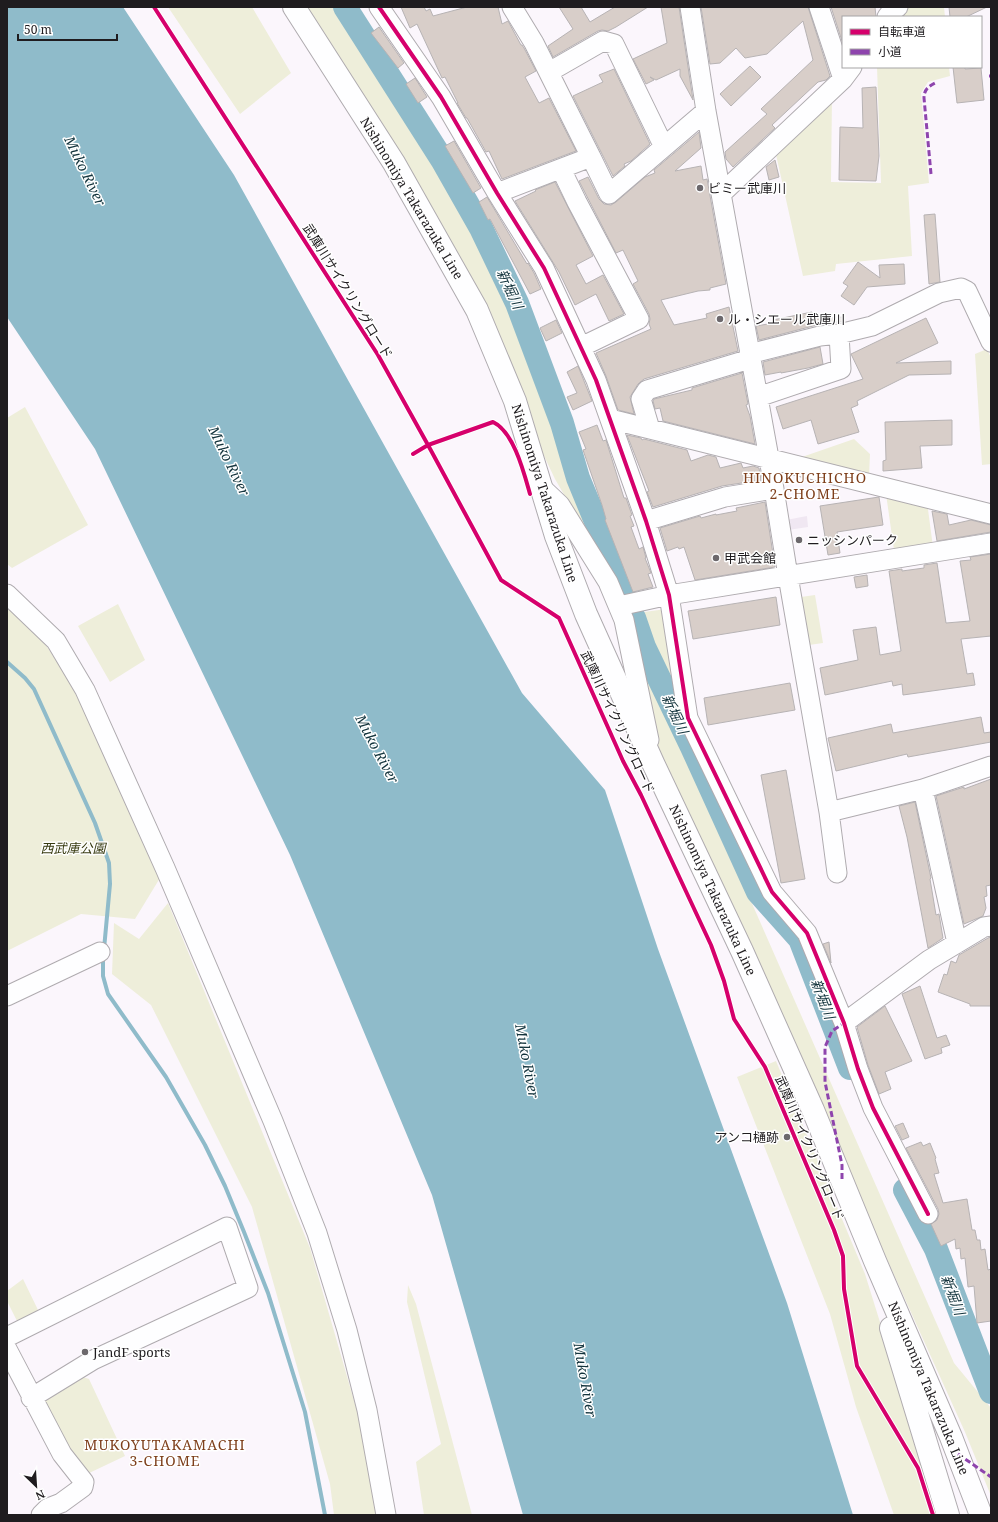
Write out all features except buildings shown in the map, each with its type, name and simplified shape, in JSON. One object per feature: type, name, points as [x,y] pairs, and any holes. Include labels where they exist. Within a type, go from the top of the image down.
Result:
[{"type":"main road","name":"Nishinomiya Takarazuka Line","points":[[294,7],[394,163],[477,310],[515,401],[556,536],[586,614],[653,763],[742,951],[814,1110],[875,1261],[951,1437],[981,1515]]},
{"type":"main road","name":"Nishinomiya Takarazuka Line","points":[[875,1261],[895,1341],[948,1515]]},
{"type":"street","points":[[379,7],[441,97],[497,193],[544,268],[581,347],[596,380],[610,419],[646,521],[669,595],[688,718],[772,892],[807,933],[844,1023],[858,1069],[873,1108],[928,1214]]},
{"type":"street","points":[[512,7],[530,35],[610,194],[706,111]]},
{"type":"street","points":[[690,7],[706,111],[769,458],[829,812],[837,873]]},
{"type":"street","points":[[819,7],[842,59]]},
{"type":"street","points":[[888,16],[898,7]]},
{"type":"street","points":[[549,72],[603,42],[614,44],[664,147]]},
{"type":"street","points":[[721,194],[848,73]]},
{"type":"street","points":[[497,193],[591,158]]},
{"type":"street","points":[[561,169],[639,319],[581,347]]},
{"type":"street","points":[[650,429],[641,399],[647,390],[820,336],[839,334],[872,326],[939,293],[961,288],[967,291],[991,342]]},
{"type":"street","points":[[758,397],[841,369],[839,334]]},
{"type":"street","points":[[610,419],[991,514]]},
{"type":"street","points":[[541,487],[560,505],[608,582],[624,620],[653,763]]},
{"type":"street","points":[[646,521],[725,497],[774,489]]},
{"type":"street","points":[[618,606],[669,595],[991,543]]},
{"type":"street","points":[[7,594],[56,641],[85,690],[165,868],[273,1121],[317,1233],[347,1330],[367,1410],[386,1515]]},
{"type":"street","points":[[829,812],[923,789],[991,766]]},
{"type":"street","points":[[923,789],[958,943]]},
{"type":"street","points":[[844,1023],[929,960],[984,927],[991,926]]},
{"type":"street","points":[[7,996],[100,952]]},
{"type":"street","points":[[7,1337],[227,1227],[248,1288],[93,1360],[31,1398]]},
{"type":"street","points":[[7,1349],[31,1398],[62,1454],[84,1482],[83,1487],[64,1509],[48,1508],[41,1515]]},
{"type":"shaded area","points":[[807,516],[808,527],[788,530],[786,520]]},
{"type":"green space","points":[[168,7],[252,7],[291,73],[240,114]]},
{"type":"green space","points":[[302,7],[335,7],[397,102],[480,239],[514,313],[559,429],[602,547],[596,550],[555,479],[535,437]]},
{"type":"green space","points":[[905,7],[944,7],[945,16],[893,16]]},
{"type":"green space","points":[[877,68],[949,68],[950,76],[928,82],[921,93],[929,183],[908,186],[912,256],[836,264],[835,271],[803,276],[775,150],[832,97],[831,182],[881,183]]},
{"type":"green space","points":[[987,349],[991,358],[991,464],[982,465],[975,354]]},
{"type":"green space","points":[[25,407],[88,525],[12,568],[7,564],[7,418]]},
{"type":"green space","points":[[854,439],[870,454],[869,476],[802,457]]},
{"type":"green space","points":[[886,494],[927,502],[933,547],[894,550]]},
{"type":"green space","points":[[815,595],[823,643],[809,645],[801,597]]},
{"type":"green space","points":[[118,604],[145,660],[110,682],[78,626]]},
{"type":"green space","name":"西武庫公園","points":[[7,606],[42,639],[78,694],[160,878],[135,919],[81,914],[7,951]]},
{"type":"green space","points":[[666,609],[674,668],[681,742],[954,1363],[991,1408],[991,1496],[965,1432],[661,759],[637,650],[642,648],[653,674],[660,672],[637,613]]},
{"type":"green space","points":[[168,903],[310,1248],[370,1456],[382,1515],[334,1515],[330,1484],[252,1207],[151,1005],[112,974],[114,923],[139,939]]},
{"type":"green space","points":[[776,1061],[865,1274],[940,1515],[894,1515],[856,1407],[830,1314],[737,1077]]},
{"type":"green space","points":[[23,1279],[39,1312],[18,1323],[7,1301],[7,1291]]},
{"type":"green space","points":[[408,1285],[416,1304],[472,1515],[424,1515],[416,1462],[441,1444],[407,1302]]},
{"type":"green space","points":[[83,1377],[89,1379],[125,1456],[85,1475],[66,1448],[44,1402]]},
{"type":"water","name":"Muko River","points":[[7,7],[123,7],[234,175],[522,693],[605,790],[658,949],[787,1303],[853,1515],[523,1515],[432,1195],[290,855],[95,449],[7,317]]},
{"type":"waterway","name":"新堀川","points":[[345,7],[443,161],[481,228],[517,303],[562,423],[578,478],[625,595]]},
{"type":"waterway","name":"新堀川","points":[[634,618],[644,647],[692,747],[758,892],[800,939],[850,1068]]},
{"type":"waterway","points":[[7,662],[25,678],[34,689],[95,823],[109,863],[110,884],[104,949]]},
{"type":"waterway","points":[[103,957],[103,976],[108,994],[166,1077],[205,1145],[225,1186],[244,1232],[268,1293],[305,1412],[325,1515]]},
{"type":"waterway","name":"新堀川","points":[[905,1190],[936,1249],[991,1392]]},
{"type":"marked path","points":[[931,174],[924,98],[925,92],[928,88],[937,82]]},
{"type":"marked path","points":[[842,1179],[842,1165],[825,1082],[825,1047],[832,1031],[844,1023]]},
{"type":"marked path","points":[[958,1454],[991,1477]]},
{"type":"cycle path","name":"武庫川サイクリングロード","points":[[154,7],[378,355],[501,580],[559,618],[623,761],[641,795],[711,945],[724,981],[734,1019],[765,1067],[834,1230],[843,1256],[844,1289],[857,1366],[918,1468],[933,1515]]},
{"type":"cycle path","points":[[379,7],[441,97],[497,193],[544,268],[596,380],[646,521],[669,595],[688,718],[772,892],[807,933],[844,1023],[858,1069],[873,1108],[928,1214]]},
{"type":"cycle path","points":[[413,454],[428,445],[493,422],[507,435],[512,444],[521,465],[530,494]]},
{"type":"place","name":"ビミー武庫川","points":[[700,188]]},
{"type":"place","name":"ル・シエール武庫川","points":[[720,319]]},
{"type":"place","name":"ニッシンパーク","points":[[799,540]]},
{"type":"place","name":"甲武会館","points":[[716,558]]},
{"type":"place","name":"アンコ樋跡","points":[[787,1137]]},
{"type":"place","name":"JandF sports","points":[[85,1352]]},
{"type":"district","name":"HINOKUCHICHO 2-CHOME","points":[[805,486]]},
{"type":"district","name":"MUKOYUTAKAMACHI 3-CHOME","points":[[165,1454]]}]
